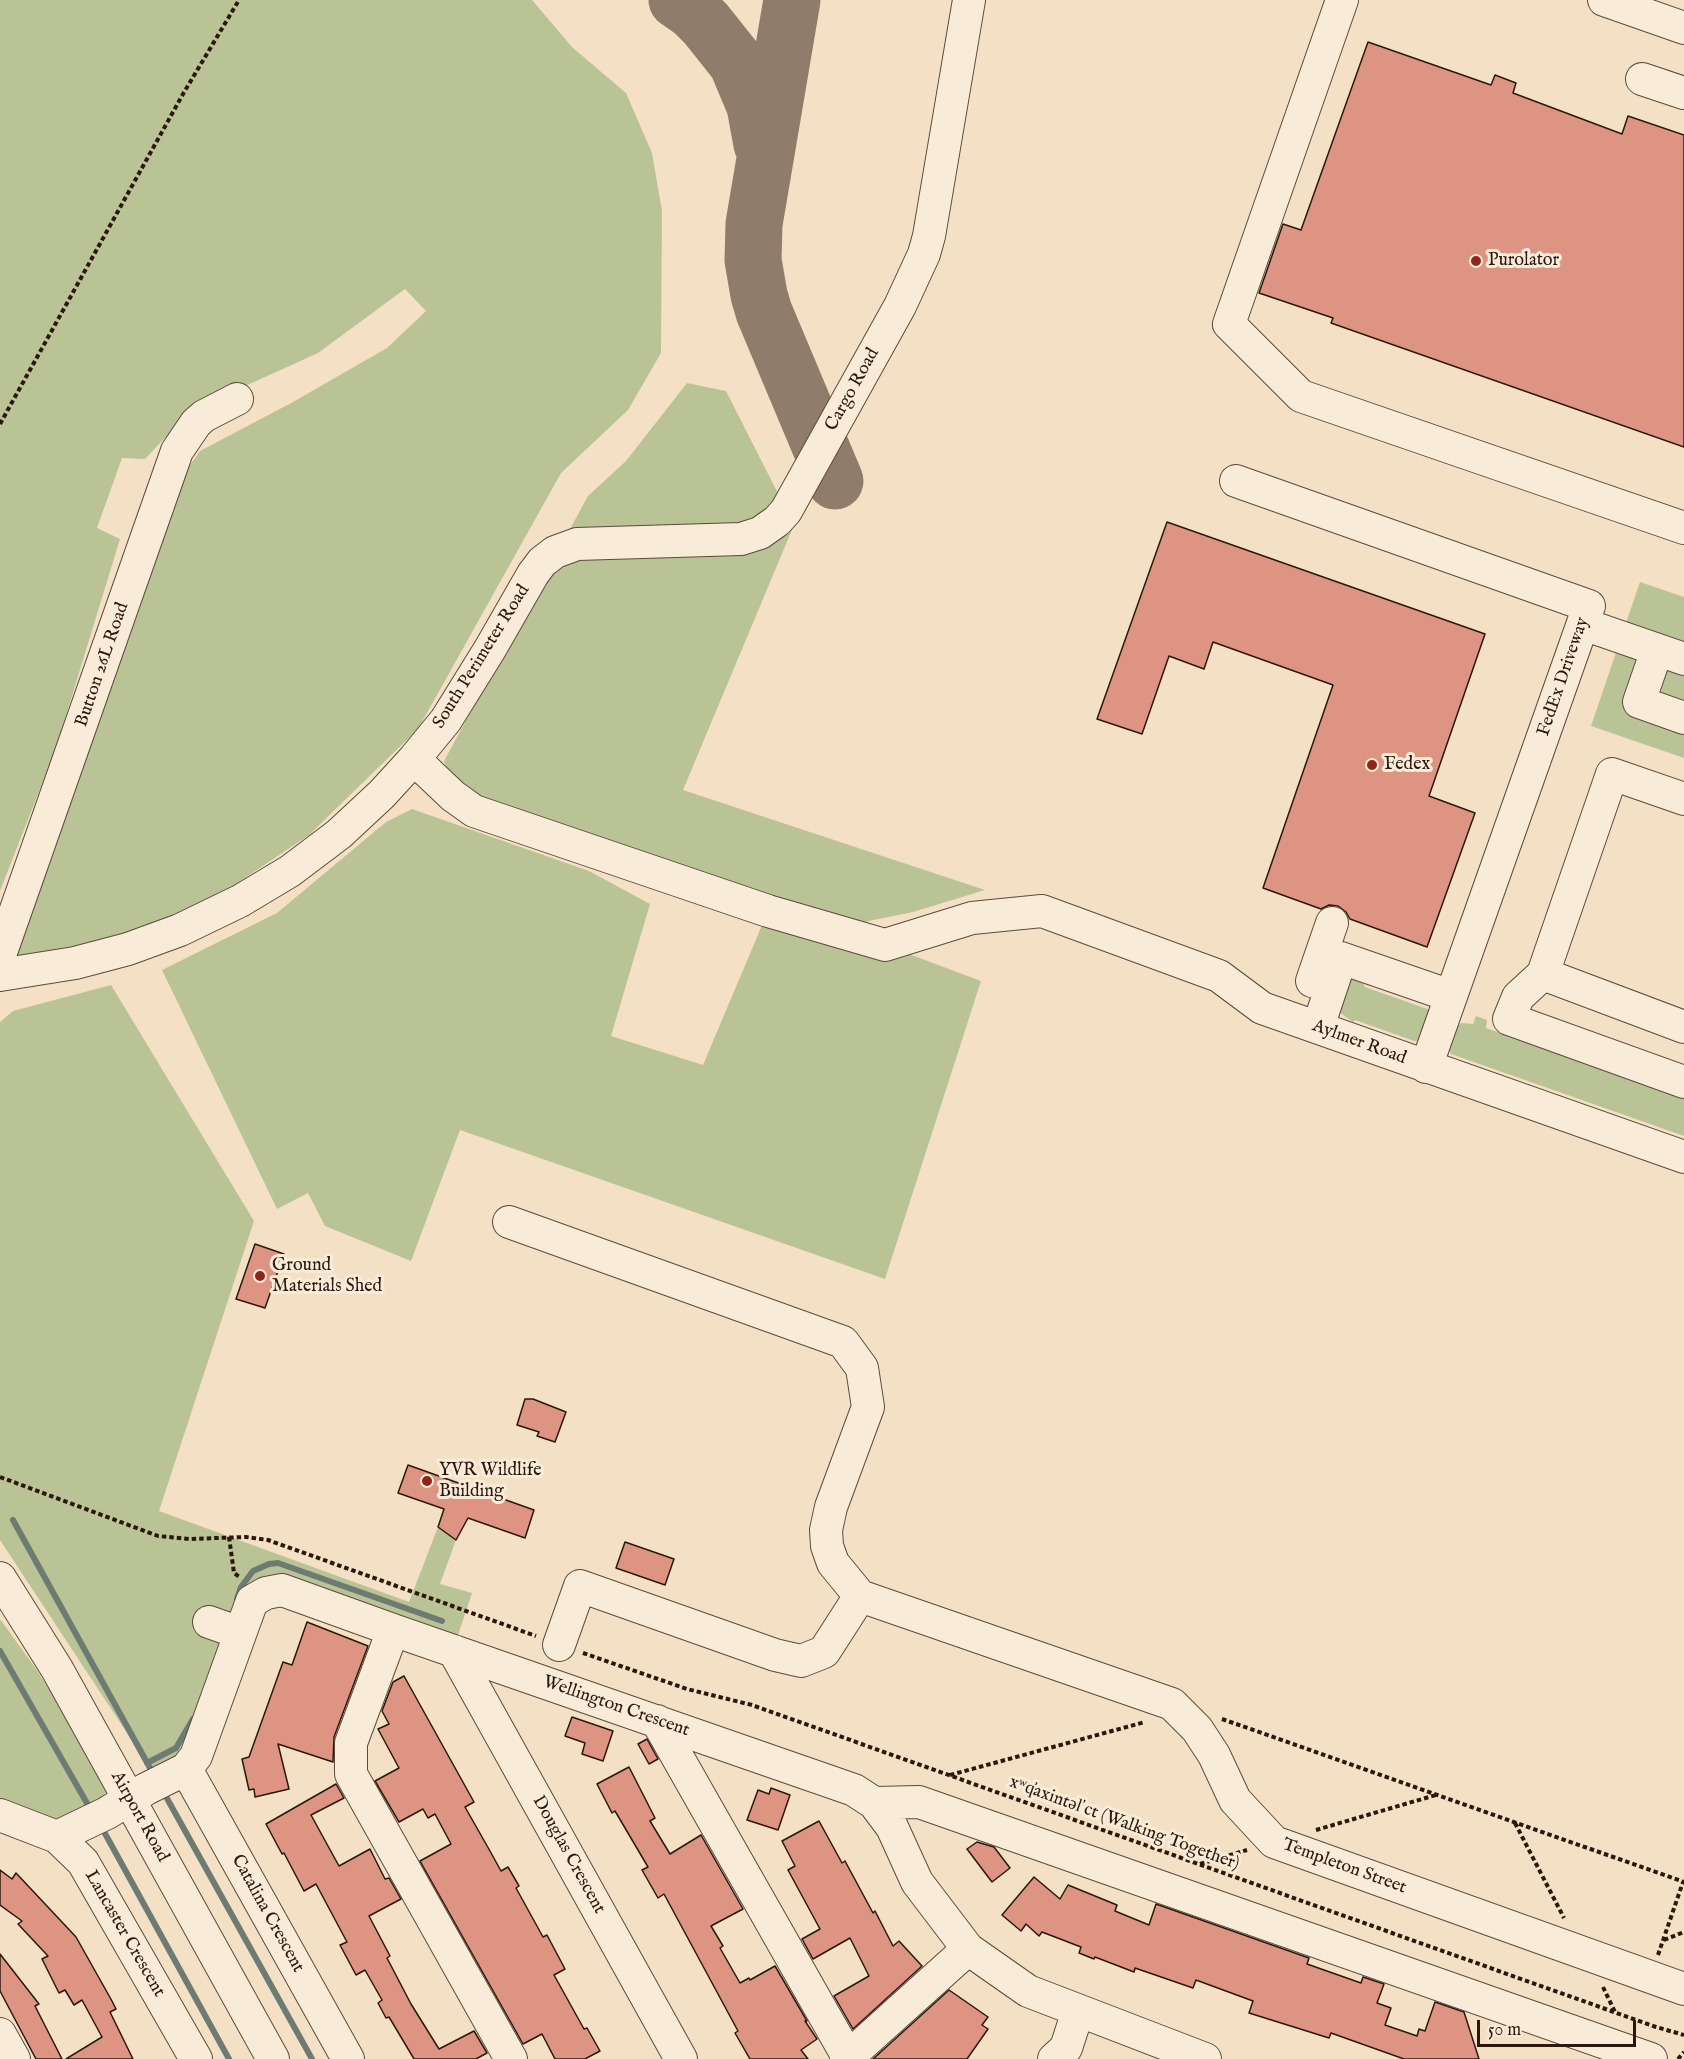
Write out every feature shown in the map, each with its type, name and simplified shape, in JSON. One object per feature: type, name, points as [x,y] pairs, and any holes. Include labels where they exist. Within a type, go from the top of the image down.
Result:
[{"type":"street","name":"Cargo Road","points":[[533,574],[542,562],[555,552],[578,544],[741,539],[768,528],[786,511],[900,306],[924,254],[929,237],[969,0]]},
{"type":"street","points":[[1342,0],[1229,324],[1301,396],[1684,528]]},
{"type":"street","points":[[1604,0],[1684,28]]},
{"type":"street","points":[[1642,79],[1684,93]]},
{"type":"street","name":"Button 26L Road","points":[[0,955],[177,452],[185,436],[196,423],[204,416],[237,399]]},
{"type":"street","name":"FedEx Driveway","points":[[1236,481],[1589,606],[1426,1067]]},
{"type":"street","name":"South Perimeter Road","points":[[0,975],[75,963],[128,950],[180,930],[240,901],[290,871],[339,834],[382,794],[446,720],[533,574]]},
{"type":"street","points":[[1583,624],[1670,654],[1639,702],[1684,718]]},
{"type":"street","name":"Aylmer Road","points":[[414,759],[474,811],[768,911],[885,945],[972,918],[1042,911],[1219,976],[1262,1008],[1684,1157]]},
{"type":"street","points":[[1684,800],[1612,774],[1543,974],[1518,997],[1509,1019],[1684,1082]]},
{"type":"street","points":[[1308,1024],[1332,923]]},
{"type":"street","points":[[1308,1024],[1341,958],[1451,996]]},
{"type":"street","points":[[1543,974],[1684,1027]]},
{"type":"street","points":[[508,1222],[843,1342],[862,1368],[868,1407],[831,1507],[826,1530],[827,1546],[833,1563],[860,1596],[824,1652],[801,1661],[775,1655],[580,1586],[556,1644]]},
{"type":"street","name":"Airport Road","points":[[0,1578],[57,1669],[273,2059]]},
{"type":"street","name":"Wellington Crescent","points":[[186,1769],[196,1756],[252,1601],[266,1593],[282,1590],[854,1790],[874,1803],[892,1827],[917,1882],[968,1949],[1028,1990],[1205,2059]]},
{"type":"street","name":"Templeton Street","points":[[860,1596],[1172,1704],[1197,1729],[1214,1755],[1235,1800],[1274,1842],[1684,1989]]},
{"type":"street","points":[[209,1622],[240,1634]]},
{"type":"street","points":[[393,1630],[351,1743],[351,1774],[511,2059]]},
{"type":"street","name":"Douglas Crescent","points":[[454,1651],[681,2059]]},
{"type":"street","points":[[657,1720],[847,2058],[968,1949]]},
{"type":"street","points":[[57,1837],[107,1813],[186,1769]]},
{"type":"street","name":"Catalina Crescent","points":[[186,1769],[348,2059]]},
{"type":"street","points":[[874,1803],[919,1803],[1650,2059]]},
{"type":"street","name":"Lancaster Crescent","points":[[0,1815],[57,1837],[83,1862],[196,2059]]},
{"type":"street","points":[[1054,2059],[1066,2048],[1078,2011]]},
{"type":"street","points":[[0,2034],[14,2059]]},
{"type":"path","points":[[0,424],[183,94],[239,0]]},
{"type":"path","name":"xʷq̓axintəl̕ ct (Walking Together)","points":[[0,1478],[158,1536],[189,1539],[246,1537],[268,1540],[687,1689],[752,1705],[1656,2027],[1684,2035]]},
{"type":"path","points":[[229,1538],[234,1573],[242,1578]]},
{"type":"path","points":[[1215,1716],[1683,1882],[1650,1977]]},
{"type":"path","points":[[949,1775],[1156,1719]]},
{"type":"path","points":[[1315,1831],[1437,1795]]},
{"type":"path","points":[[1514,1822],[1569,1926]]},
{"type":"path","points":[[1200,1865],[1252,1848]]},
{"type":"path","points":[[1663,1940],[1684,1932]]},
{"type":"path","points":[[1677,2059],[1684,2052]]},
{"type":"green space","points":[[0,0],[532,0],[572,47],[626,93],[652,153],[662,211],[661,353],[628,410],[561,473],[418,729],[309,835],[200,908],[141,935],[12,961],[99,723],[171,491],[200,451],[293,402],[387,348],[426,311],[405,289],[318,353],[190,411],[145,459],[122,458],[97,528],[120,539],[56,748],[0,891]]},
{"type":"green space","points":[[687,383],[726,391],[794,525],[683,790],[985,890],[913,912],[864,922],[480,815],[453,796],[444,761],[588,496],[626,461]]},
{"type":"green space","points":[[1640,582],[1684,597],[1684,758],[1591,726]]},
{"type":"green space","points":[[412,809],[589,871],[650,904],[611,1036],[703,1065],[768,911],[885,945],[981,981],[885,1279],[460,1130],[411,1261],[325,1226],[308,1193],[277,1209],[162,970],[277,913],[386,822]]},
{"type":"green space","points":[[1345,973],[1357,973],[1365,987],[1433,1011],[1422,1040],[1414,1041],[1355,1020],[1353,1022],[1339,1012]]},
{"type":"green space","points":[[111,985],[254,1221],[159,1511],[409,1602],[438,1527],[456,1540],[440,1584],[472,1593],[458,1635],[281,1573],[247,1588],[203,1704],[176,1756],[150,1768],[0,1540],[0,1022],[13,1011]]},
{"type":"green space","points":[[1476,1016],[1487,1020],[1486,1028],[1684,1097],[1684,1136],[1451,1054],[1449,1049],[1455,1027],[1462,1023],[1473,1024]]},
{"type":"green space","points":[[0,1619],[36,1669],[96,1762],[107,1790],[102,1800],[86,1810],[54,1820],[0,1807]]},
{"type":"building","name":"Purolator","points":[[1368,42],[1491,85],[1495,75],[1516,83],[1513,93],[1622,134],[1628,116],[1684,135],[1684,447],[1331,323],[1333,318],[1259,293],[1283,224],[1301,230]]},
{"type":"building","name":"Fedex","points":[[1167,522],[1485,634],[1429,796],[1475,813],[1427,947],[1350,919],[1346,912],[1338,906],[1329,905],[1321,909],[1263,888],[1333,685],[1213,642],[1204,669],[1169,656],[1142,734],[1097,719]]},
{"type":"building","name":"Ground Materials Shed","points":[[255,1244],[284,1254],[265,1308],[236,1299]]},
{"type":"building","points":[[525,1399],[533,1399],[566,1412],[555,1442],[537,1436],[539,1432],[517,1425]]},
{"type":"building","name":"YVR Wildlife Building","points":[[408,1465],[534,1510],[525,1538],[468,1518],[456,1540],[438,1527],[444,1509],[398,1493]]},
{"type":"building","points":[[625,1542],[674,1559],[665,1585],[616,1568]]},
{"type":"building","points":[[307,1622],[368,1646],[334,1737],[333,1762],[278,1744],[289,1789],[255,1797],[254,1789],[249,1790],[242,1759],[249,1757],[283,1662],[292,1665]]},
{"type":"building","points":[[404,1676],[474,1802],[465,1807],[501,1871],[508,1867],[519,1886],[516,1888],[543,1937],[547,1935],[565,1969],[554,1975],[584,2029],[587,2028],[600,2051],[585,2059],[555,2059],[542,2034],[523,2044],[420,1861],[451,1844],[435,1814],[428,1818],[423,1809],[399,1822],[375,1781],[399,1768],[378,1729],[389,1724],[382,1711],[393,1682]]},
{"type":"building","points":[[572,1717],[613,1731],[603,1761],[582,1754],[585,1743],[565,1736]]},
{"type":"building","points":[[647,1739],[658,1759],[649,1764],[638,1744]]},
{"type":"building","points":[[629,1767],[655,1818],[650,1821],[670,1854],[701,1835],[743,1909],[711,1926],[723,1946],[720,1948],[740,1983],[775,1966],[817,2039],[801,2050],[808,2059],[750,2059],[735,2033],[738,2031],[664,1894],[658,1898],[642,1870],[648,1867],[615,1811],[612,1813],[597,1784]]},
{"type":"building","points":[[336,1784],[344,1798],[311,1815],[339,1866],[370,1849],[385,1879],[389,1878],[401,1899],[369,1916],[390,1956],[387,1958],[411,2004],[439,2049],[474,2031],[487,2053],[476,2059],[414,2059],[389,2017],[386,2018],[378,2003],[382,2000],[365,1970],[356,1975],[340,1945],[347,1942],[316,1884],[304,1891],[266,1824]]},
{"type":"building","points":[[771,1788],[790,1795],[778,1830],[747,1820],[758,1790],[769,1794]]},
{"type":"building","points":[[819,1821],[842,1863],[845,1861],[873,1913],[875,1911],[893,1946],[899,1941],[922,1966],[853,2029],[834,1996],[869,1976],[850,1938],[813,1959],[802,1939],[820,1929],[788,1870],[795,1866],[782,1841]]},
{"type":"building","points":[[977,1842],[994,1847],[1010,1868],[992,1882],[967,1849]]},
{"type":"building","points":[[0,1870],[12,1879],[16,1873],[76,1937],[116,2009],[110,2012],[133,2059],[66,2059],[102,2037],[82,2000],[74,2005],[65,1990],[59,1993],[42,1959],[48,1956],[18,1924],[22,1921],[0,1905]]},
{"type":"building","points":[[1034,1877],[1060,1899],[1068,1885],[1117,1905],[1115,1911],[1149,1925],[1156,1904],[1309,1958],[1307,1964],[1361,1983],[1363,1977],[1384,1984],[1377,2003],[1391,2008],[1385,2025],[1417,2036],[1419,2029],[1425,2031],[1435,2002],[1464,2012],[1479,2059],[1404,2059],[1331,2033],[1329,2038],[1249,2013],[1253,2001],[1196,1980],[1193,1988],[1135,1968],[1134,1972],[1079,1953],[1081,1947],[1042,1932],[1039,1936],[1026,1924],[1021,1931],[1002,1915]]},
{"type":"building","points":[[0,1954],[39,2004],[35,2006],[62,2059],[36,2059],[0,1991]]},
{"type":"building","points":[[949,1990],[988,2017],[982,2025],[988,2029],[967,2059],[873,2059]]},
{"type":"waterway","points":[[13,1520],[150,1768]]},
{"type":"waterway","points":[[237,1599],[241,1587],[253,1571],[278,1563],[442,1621]]},
{"type":"waterway","points":[[0,1651],[88,1805]]},
{"type":"waterway","points":[[147,1763],[176,1748],[193,1719]]},
{"type":"waterway","points":[[164,1793],[312,2059]]},
{"type":"waterway","points":[[102,1828],[229,2059]]},
{"type":"taxiway","points":[[677,0],[706,24],[737,63],[755,106],[762,144]]},
{"type":"taxiway","points":[[792,0],[754,224],[753,260],[764,312],[835,481]]},
{"type":"place","name":"Purolator","points":[[1476,261]]},
{"type":"place","name":"Fedex","points":[[1372,765]]},
{"type":"place","name":"Ground Materials Shed","points":[[260,1276]]},
{"type":"place","name":"YVR Wildlife Building","points":[[427,1481]]}]
